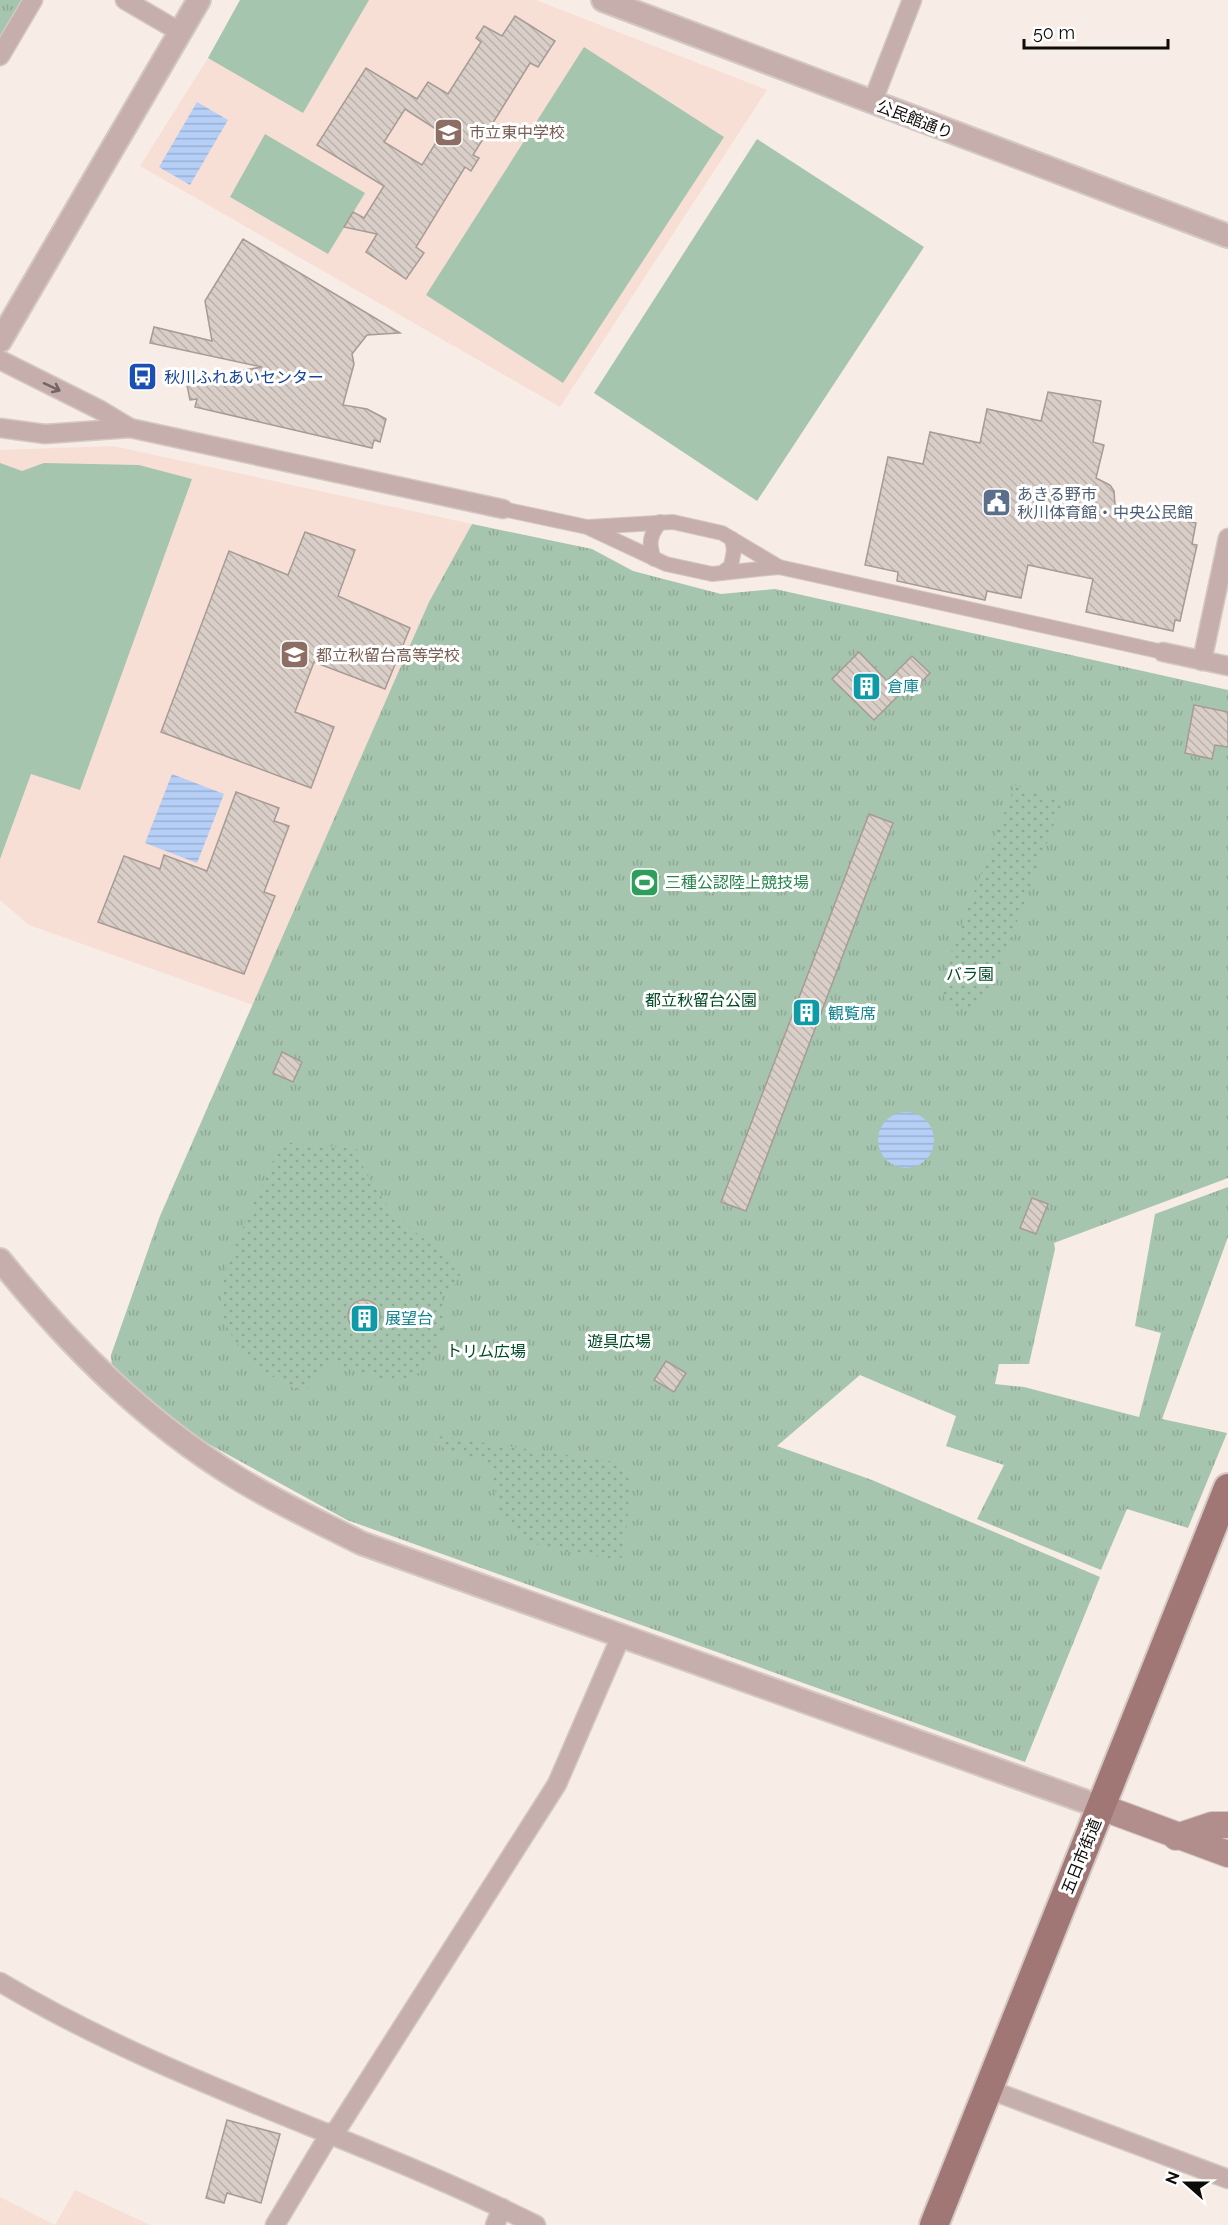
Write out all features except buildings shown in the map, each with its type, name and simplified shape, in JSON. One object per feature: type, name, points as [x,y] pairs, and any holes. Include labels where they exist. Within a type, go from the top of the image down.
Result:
[{"type":"main road","name":"五日市街道","points":[[934,2225],[1101,1807],[1221,1527],[1228,1488]]},
{"type":"main road","points":[[1101,1807],[1176,1837],[1228,1854]]},
{"type":"main road","points":[[1176,1837],[1212,1825],[1228,1825]]},
{"type":"street","points":[[0,56],[33,0]]},
{"type":"street","points":[[124,0],[180,32]]},
{"type":"street","points":[[0,341],[199,0]]},
{"type":"street","name":"公民館通り","points":[[603,0],[1228,236]]},
{"type":"street","points":[[872,103],[912,0]]},
{"type":"street","points":[[0,360],[100,410],[130,428]]},
{"type":"street","points":[[0,428],[45,434],[130,428],[587,527],[654,559],[712,574],[778,567],[1228,666]]},
{"type":"street","points":[[587,527],[660,522],[722,533],[778,567]]},
{"type":"street","points":[[654,559],[649,546],[651,533],[660,522]]},
{"type":"street","points":[[1202,661],[1228,538]]},
{"type":"street","points":[[722,573],[731,566],[734,550],[732,539]]},
{"type":"street","points":[[0,1260],[47,1318],[104,1376],[165,1429],[237,1479],[361,1542],[1101,1807]]},
{"type":"street","points":[[275,2225],[329,2135],[338,2128],[558,1784],[621,1636]]},
{"type":"street","points":[[0,1982],[43,2008],[230,2094],[329,2135],[498,2216],[536,2225]]},
{"type":"street","points":[[988,2089],[1228,2179]]},
{"type":"shaded area","points":[[240,0],[536,0],[767,90],[560,407],[140,166],[208,58]]},
{"type":"shaded area","points":[[113,446],[472,524],[429,602],[253,1005],[29,925],[0,900],[0,450]]},
{"type":"shaded area","points":[[75,2190],[150,2225],[55,2225]]},
{"type":"shaded area","points":[[0,2197],[55,2225],[0,2225]]},
{"type":"green space","points":[[0,0],[22,0],[0,38]]},
{"type":"green space","points":[[240,0],[369,0],[303,113],[208,58]]},
{"type":"green space","points":[[584,47],[724,137],[563,383],[426,295]]},
{"type":"green space","points":[[265,134],[365,193],[328,254],[230,197]]},
{"type":"green space","points":[[757,139],[924,247],[757,501],[594,393]]},
{"type":"green space","points":[[0,463],[22,471],[44,463],[139,465],[192,479],[80,790],[31,774],[0,859]]},
{"type":"green space","name":"都立秋留台公園","points":[[472,524],[592,549],[633,571],[721,594],[775,589],[1228,690],[1228,1178],[1054,1243],[1055,1249],[1029,1364],[999,1364],[995,1384],[1024,1387],[1139,1417],[1161,1333],[1135,1326],[1155,1214],[1228,1187],[1228,1237],[1162,1419],[1227,1433],[1188,1528],[1127,1509],[1101,1570],[977,1519],[1004,1465],[946,1446],[956,1416],[860,1375],[777,1446],[872,1480],[1100,1577],[1025,1762],[347,1520],[194,1436],[112,1368],[111,1355],[160,1216],[429,602]]},
{"type":"green space","name":"バラ園","points":[[1015,785],[1062,803],[990,993],[976,1006],[960,1008],[948,1003],[940,989],[941,979]]},
{"type":"green space","points":[[284,1142],[357,1149],[374,1186],[400,1218],[464,1268],[453,1287],[442,1292],[443,1325],[437,1348],[428,1364],[416,1374],[401,1379],[385,1379],[349,1369],[330,1360],[306,1392],[284,1383],[257,1365],[237,1342],[227,1326],[222,1295],[224,1278],[253,1204]]},
{"type":"green space","points":[[431,1435],[621,1463],[631,1481],[624,1554],[619,1560],[545,1548],[523,1537],[510,1527],[501,1514],[495,1484],[487,1466],[481,1461],[441,1446]]},
{"type":"water","points":[[197,102],[228,120],[190,185],[159,167]]},
{"type":"water","points":[[172,774],[224,794],[197,863],[145,843]]},
{"type":"water","points":[[900,1112],[912,1112],[922,1116],[930,1124],[934,1140],[930,1156],[922,1164],[912,1168],[900,1168],[890,1164],[882,1156],[878,1146],[878,1134],[882,1124],[890,1116]]},
{"type":"place","name":"市立東中学校","points":[[448,132]]},
{"type":"place","name":"秋川ふれあいセンター","points":[[143,377]]},
{"type":"place","name":"あきる野市 秋川体育館・中央公民館","points":[[996,503]]},
{"type":"place","name":"都立秋留台高等学校","points":[[295,655]]},
{"type":"place","name":"倉庫","points":[[866,686]]},
{"type":"place","name":"三種公認陸上競技場","points":[[644,882]]},
{"type":"place","name":"観覧席","points":[[807,1013]]},
{"type":"place","name":"展望台","points":[[364,1318]]},
{"type":"park label","name":"遊具広場","points":[[619,1341]]},
{"type":"park label","name":"トリム広場","points":[[486,1351]]}]
